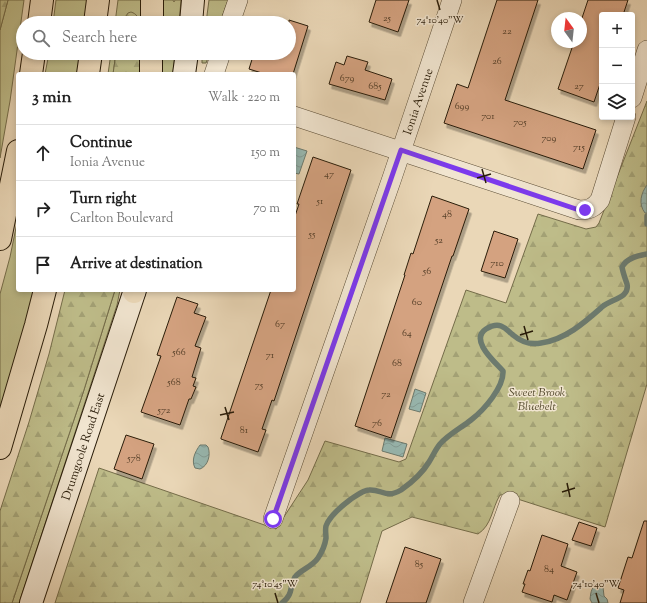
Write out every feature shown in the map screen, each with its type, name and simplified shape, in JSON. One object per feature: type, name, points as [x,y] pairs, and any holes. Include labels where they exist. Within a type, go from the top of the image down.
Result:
[{"type":"highway","points":[[40,16],[42,0]]},
{"type":"highway","points":[[96,16],[98,0]]},
{"type":"highway","points":[[152,0],[152,16]]},
{"type":"highway","points":[[31,72],[33,60]]},
{"type":"highway","points":[[88,72],[90,60]]},
{"type":"highway","points":[[151,60],[151,72]]},
{"type":"highway","points":[[0,239],[16,161]]},
{"type":"highway","points":[[0,448],[44,292]]},
{"type":"main road","points":[[191,16],[193,0]]},
{"type":"main road","points":[[184,72],[186,60]]},
{"type":"main road","name":"Drumgoole Road East","points":[[31,603],[134,292]]},
{"type":"street","points":[[232,16],[238,0]]},
{"type":"street","name":"Ionia Avenue","points":[[273,519],[452,0]]},
{"type":"street","points":[[635,88],[647,50]]},
{"type":"street","points":[[215,72],[218,60]]},
{"type":"street","points":[[296,117],[401,150],[579,210],[591,209],[600,200],[625,120]]},
{"type":"street","points":[[473,603],[510,501]]},
{"type":"green space","points":[[0,0],[8,0],[0,30]]},
{"type":"green space","points":[[8,0],[24,0],[22,16],[16,16],[16,58],[0,158],[0,30]]},
{"type":"green space","points":[[56,0],[89,0],[88,16],[54,16]]},
{"type":"green space","points":[[118,0],[147,0],[147,16],[116,16]]},
{"type":"green space","points":[[160,0],[173,0],[174,2],[175,0],[181,0],[180,16],[160,16]]},
{"type":"green space","points":[[209,0],[228,0],[222,16],[207,16]]},
{"type":"green space","points":[[131,12],[137,16],[126,16]]},
{"type":"green space","points":[[48,60],[81,60],[79,72],[45,72]]},
{"type":"green space","points":[[110,60],[115,60],[113,72],[108,72]]},
{"type":"green space","points":[[115,60],[140,60],[140,72],[113,72]]},
{"type":"green space","points":[[160,60],[174,60],[173,72],[160,72]]},
{"type":"green space","points":[[202,60],[207,60],[206,63],[202,63]]},
{"type":"green space","name":"Sweet Brook Bluebelt","points":[[647,101],[647,384],[605,527],[505,495],[500,495],[489,521],[483,530],[478,534],[412,517],[382,531],[360,603],[55,603],[99,468],[276,529],[308,480],[325,441],[399,462],[406,459],[466,290],[506,303],[538,214],[586,229],[596,227],[599,223]]},
{"type":"green space","points":[[16,228],[16,292],[35,292],[0,422],[0,294]]},
{"type":"green space","points":[[64,292],[114,292],[83,393],[12,603],[0,603],[0,511],[49,354]]},
{"type":"green space","points":[[114,292],[120,292],[117,305],[19,603],[12,603],[83,393]]},
{"type":"water","points":[[296,148],[307,151],[299,174],[296,173]]},
{"type":"water","points":[[647,185],[647,213],[645,213],[641,199],[643,191]]},
{"type":"water","points":[[415,389],[426,393],[420,412],[409,409]]},
{"type":"water","points":[[385,438],[407,444],[403,457],[382,451]]},
{"type":"water","points":[[200,445],[206,445],[209,453],[207,463],[200,469],[195,468],[193,462],[195,453]]},
{"type":"water","points":[[599,585],[603,587],[604,596],[608,603],[592,603],[590,599],[593,588]]},
{"type":"building","points":[[376,0],[409,0],[398,32],[369,22]]},
{"type":"building","points":[[497,0],[538,0],[505,100],[596,130],[583,169],[444,123],[457,84],[468,88]]},
{"type":"building","points":[[588,0],[628,0],[624,12],[599,12],[599,87],[594,102],[558,89],[572,48],[587,48],[587,12],[584,12]]},
{"type":"building","points":[[296,22],[308,26],[294,72],[259,72],[249,69],[252,60],[296,60]]},
{"type":"building","points":[[347,56],[368,62],[365,70],[392,79],[385,100],[329,84],[336,62],[344,65]]},
{"type":"building","points":[[313,157],[351,170],[274,401],[272,400],[262,429],[266,430],[258,452],[221,438],[270,292],[296,292],[296,213],[299,204],[297,204]]},
{"type":"building","points":[[432,196],[469,209],[391,438],[355,426],[411,253],[413,254]]},
{"type":"building","points":[[494,231],[518,239],[505,278],[481,271]]},
{"type":"building","points":[[177,297],[198,304],[194,313],[206,317],[195,346],[201,348],[192,377],[196,378],[193,386],[196,387],[191,399],[189,399],[180,425],[141,412],[161,356],[157,355]]},
{"type":"building","points":[[126,435],[154,444],[142,479],[114,469]]},
{"type":"building","points":[[644,521],[647,521],[647,603],[620,603],[624,590],[618,588],[628,557],[632,558]]},
{"type":"building","points":[[579,522],[597,528],[591,546],[572,540]]},
{"type":"building","points":[[542,535],[568,544],[561,566],[577,572],[567,600],[554,595],[552,602],[522,592],[525,584],[523,584],[528,570],[530,571]]},
{"type":"building","points":[[405,547],[441,559],[426,603],[386,603]]},
{"type":"waterway","points":[[647,216],[647,224]]},
{"type":"waterway","points":[[282,603],[288,597],[295,577],[313,564],[319,556],[326,541],[326,526],[330,519],[344,504],[364,491],[373,490],[392,494],[401,490],[424,470],[438,446],[451,434],[476,416],[492,398],[500,384],[503,371],[485,351],[482,345],[480,339],[486,329],[497,325],[501,326],[519,339],[533,343],[541,343],[558,338],[574,330],[606,304],[623,295],[626,292],[627,284],[622,267],[629,259],[647,254]]},
{"type":"route","points":[[273,519],[401,150],[579,210],[585,210]]}]
